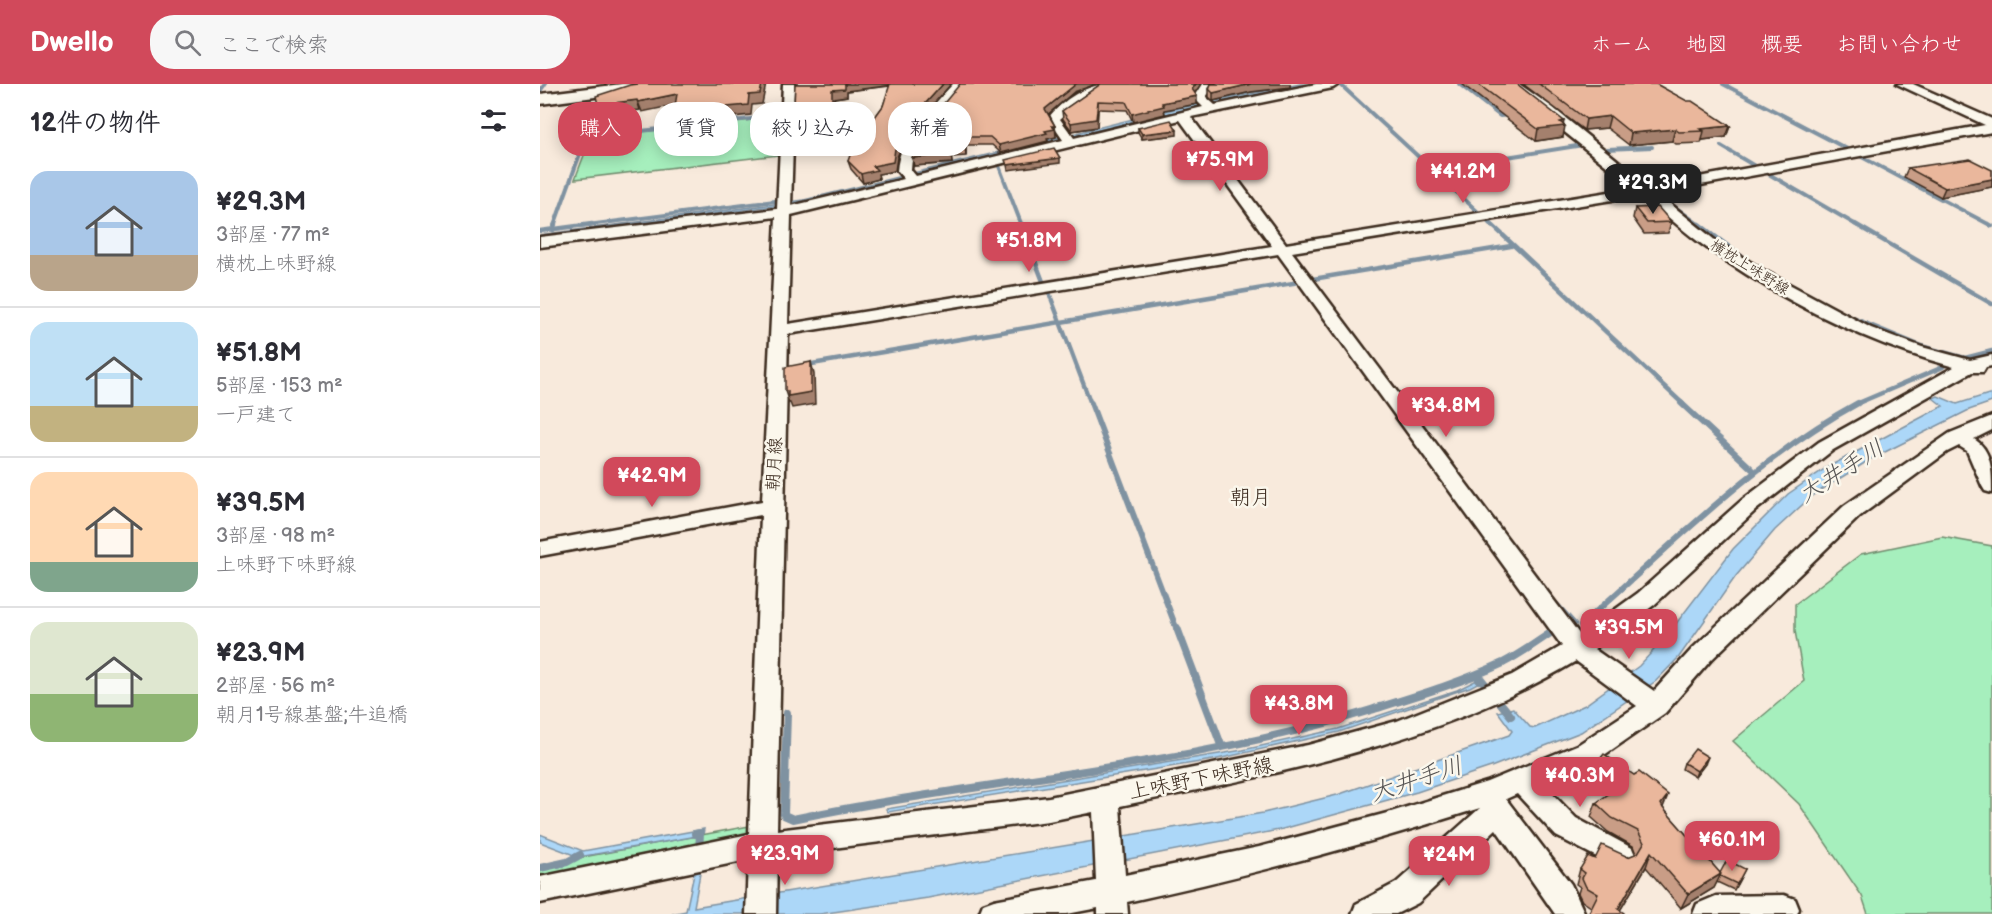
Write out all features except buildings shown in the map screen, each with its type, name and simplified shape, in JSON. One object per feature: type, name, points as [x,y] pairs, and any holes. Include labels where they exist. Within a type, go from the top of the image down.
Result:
[{"type":"main road","points":[[540,99],[619,87],[658,84]]},
{"type":"street","name":"朝月線","points":[[761,914],[772,506],[789,84]]},
{"type":"street","points":[[913,181],[904,171],[906,152],[927,120],[959,84]]},
{"type":"street","points":[[1071,142],[1054,118],[1072,102],[1104,84]]},
{"type":"street","points":[[1209,84],[1200,98],[1211,108]]},
{"type":"street","points":[[540,242],[784,212],[1211,108],[1333,84]]},
{"type":"street","name":"横枕上味野線","points":[[1511,84],[1548,110],[1711,244],[1810,304],[1865,332],[1916,351],[1985,366]]},
{"type":"street","points":[[1903,84],[1992,126]]},
{"type":"street","points":[[1183,115],[1577,650],[1656,706]]},
{"type":"street","points":[[780,330],[1648,190],[1992,126]]},
{"type":"street","name":"上味野下味野線","points":[[540,890],[763,850],[1049,809],[1106,806],[1172,786],[1308,756],[1402,730],[1521,682],[1577,650],[1646,599],[1749,505],[1826,446],[1985,366]]},
{"type":"street","points":[[1367,914],[1403,905],[1407,893],[1492,802],[1521,780],[1588,752],[1656,706],[1702,654],[1852,512],[1902,473],[1957,437],[1992,422]]},
{"type":"street","points":[[1957,437],[1976,448],[1992,486]]},
{"type":"street","points":[[540,549],[772,506]]},
{"type":"street","points":[[1521,780],[1566,827],[1622,857]]},
{"type":"street","points":[[994,914],[1111,896],[1259,860],[1392,824],[1492,802]]},
{"type":"street","points":[[1492,802],[1560,894],[1570,914]]},
{"type":"street","points":[[1106,806],[1111,896]]},
{"type":"street","points":[[1708,914],[1716,910],[1784,909]]},
{"type":"green space","points":[[750,120],[750,156],[770,156],[575,179],[584,156],[642,156],[642,132],[654,130],[654,156],[738,156],[738,121]]},
{"type":"green space","points":[[1942,537],[1992,546],[1992,914],[1868,914],[1862,896],[1799,804],[1733,741],[1804,681],[1795,631],[1795,604],[1861,554]]},
{"type":"green space","points":[[755,825],[753,835],[540,884],[540,869],[578,858]]},
{"type":"water","points":[[1300,84],[1311,84],[1147,118],[811,201],[540,237],[540,235],[804,200],[1174,109]]},
{"type":"water","name":"大井手川","points":[[1992,393],[1992,402],[1969,410],[1871,459],[1813,495],[1775,530],[1736,576],[1679,657],[1656,681],[1581,732],[1491,767],[1417,792],[1279,830],[928,898],[820,914],[672,914],[686,911],[695,869],[701,868],[694,907],[1263,813],[1337,795],[1509,735],[1512,731],[1498,712],[1513,708],[1530,727],[1535,728],[1585,705],[1639,666],[1665,638],[1733,549],[1788,494],[1826,468],[1943,406],[1933,398],[1938,396],[1957,404]]},
{"type":"water","points":[[1481,678],[1485,683],[1481,681],[1470,687],[1339,732],[1213,760],[888,812],[886,809],[1243,750],[1338,729],[1457,690]]},
{"type":"water","points":[[704,829],[703,835],[579,857],[540,842],[540,834],[583,851]]},
{"type":"waterway","points":[[540,91],[545,84]]},
{"type":"waterway","points":[[1459,84],[1500,116],[1510,115]]},
{"type":"waterway","points":[[1723,84],[1851,151]]},
{"type":"waterway","points":[[1342,86],[1432,169]]},
{"type":"waterway","points":[[554,226],[586,137],[750,119]]},
{"type":"waterway","points":[[1432,169],[1583,145]]},
{"type":"waterway","points":[[1721,146],[1758,168]]},
{"type":"waterway","points":[[1607,149],[1652,147]]},
{"type":"waterway","points":[[1605,150],[1638,177]]},
{"type":"waterway","points":[[1858,155],[1992,226],[1989,224]]},
{"type":"waterway","points":[[999,166],[1022,226]]},
{"type":"waterway","points":[[1432,169],[1477,211]]},
{"type":"waterway","points":[[1767,173],[1858,226]]},
{"type":"waterway","points":[[1662,197],[1701,226]]},
{"type":"waterway","points":[[580,226],[775,201]]},
{"type":"waterway","points":[[1485,219],[1492,226]]},
{"type":"waterway","points":[[553,229],[555,224]]},
{"type":"waterway","points":[[553,229],[592,224]]},
{"type":"waterway","points":[[1021,224],[1044,284]]},
{"type":"waterway","points":[[1491,224],[1683,404]]},
{"type":"waterway","points":[[1699,224],[1745,259]]},
{"type":"waterway","points":[[1855,224],[1992,304]]},
{"type":"waterway","points":[[540,231],[553,229]]},
{"type":"waterway","points":[[1313,279],[1511,246]]},
{"type":"waterway","points":[[1753,264],[1773,276]]},
{"type":"waterway","points":[[1060,322],[1299,282]]},
{"type":"waterway","points":[[1048,290],[1060,322]]},
{"type":"waterway","points":[[1848,316],[1921,346],[1965,358],[1992,351]]},
{"type":"waterway","points":[[806,365],[1060,322]]},
{"type":"waterway","points":[[1060,322],[1091,404]]},
{"type":"waterway","points":[[1857,404],[1943,367]]},
{"type":"waterway","points":[[1091,403],[1177,630]]},
{"type":"waterway","points":[[1681,403],[1752,469]]},
{"type":"waterway","points":[[1581,625],[1748,478],[1820,425],[1857,404]]},
{"type":"waterway","points":[[1556,604],[1574,624]]},
{"type":"waterway","points":[[1177,628],[1221,745]]},
{"type":"waterway","points":[[787,713],[784,815],[793,819],[865,805],[1156,759],[1300,730],[1388,705],[1471,677],[1509,660],[1549,634]]},
{"type":"waterway","points":[[1479,680],[1481,679],[1511,716]]},
{"type":"waterway","points":[[695,834],[700,833],[699,851]]},
{"type":"waterway","points":[[540,868],[567,862],[580,855]]},
{"type":"district","name":"朝月","points":[[1251,497]]}]
